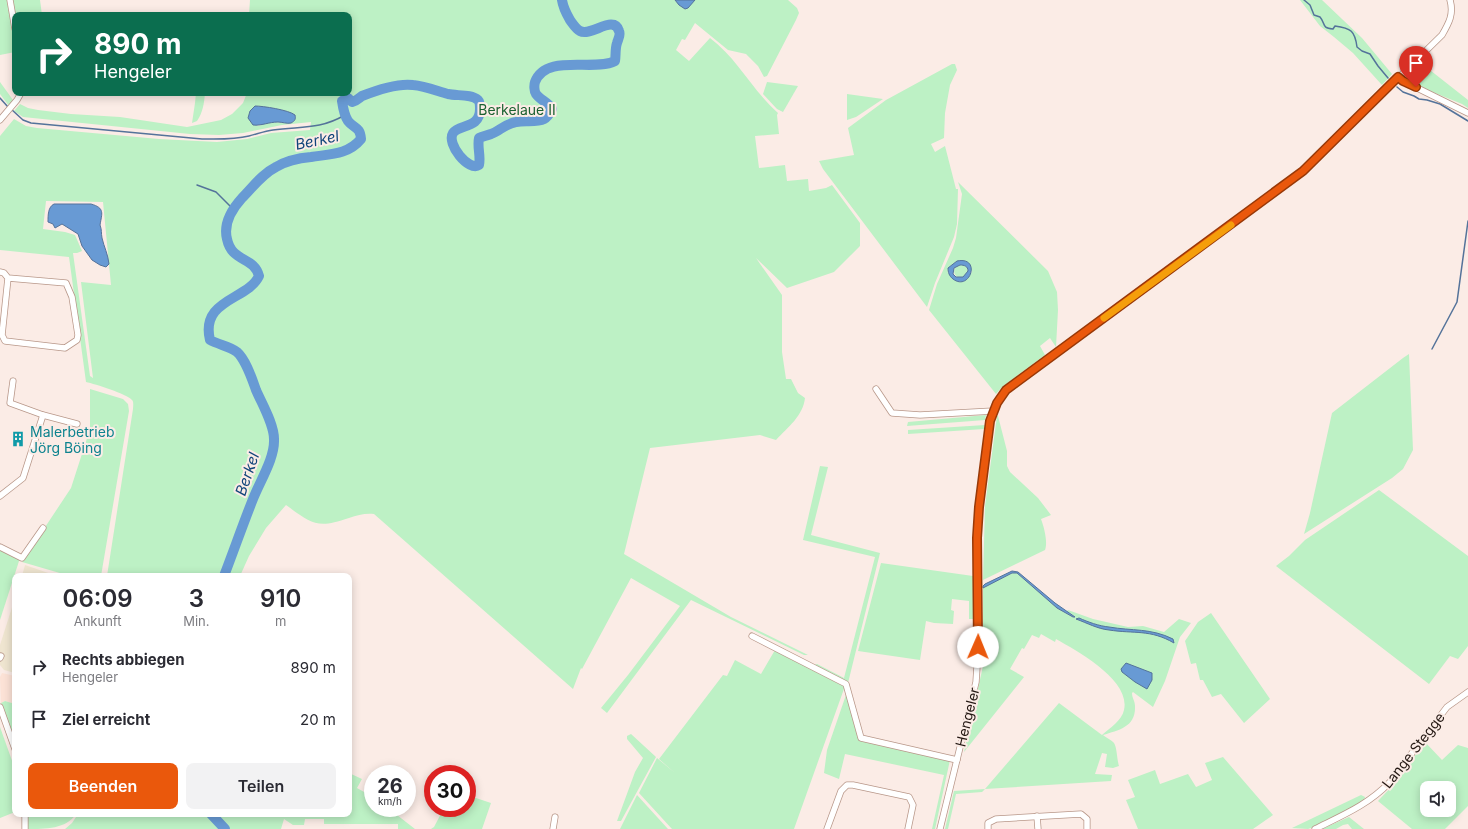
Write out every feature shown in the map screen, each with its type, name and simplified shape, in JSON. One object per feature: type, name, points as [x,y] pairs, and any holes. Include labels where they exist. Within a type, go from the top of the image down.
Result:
[{"type":"street","points":[[10,0],[12,12]]},
{"type":"street","name":"Hengeler","points":[[940,829],[976,682],[979,635],[977,538],[979,507],[987,442],[993,411],[1006,390],[1303,171],[1442,35],[1449,23],[1452,12],[1450,0]]},
{"type":"street","points":[[1398,77],[1403,81],[1468,113]]},
{"type":"street","points":[[0,120],[19,96]]},
{"type":"street","points":[[0,272],[4,273],[8,278],[2,335],[5,341],[65,348],[77,340],[78,335],[72,297],[66,283],[8,278]]},
{"type":"street","points":[[13,381],[10,403],[43,415],[77,424]]},
{"type":"street","points":[[876,389],[892,413],[920,415],[993,411]]},
{"type":"street","points":[[0,496],[23,478],[43,415]]},
{"type":"street","points":[[0,547],[22,558],[43,528]]},
{"type":"street","name":"Hengeler","points":[[752,636],[846,684],[861,738],[957,760]]},
{"type":"street","name":"Lange Stegge","points":[[1315,829],[1356,809],[1380,792],[1390,782],[1447,707],[1468,692]]},
{"type":"street","points":[[0,707],[12,741]]},
{"type":"street","points":[[827,829],[840,791],[847,784],[909,797],[913,805],[908,829]]},
{"type":"street","points":[[988,829],[988,823],[996,819],[1081,814],[1087,819],[1087,829]]},
{"type":"street","points":[[1037,816],[1038,829]]},
{"type":"street","points":[[25,817],[25,829]]},
{"type":"street","points":[[553,829],[555,817]]},
{"type":"shaded area","points":[[25,565],[48,573],[23,573]]},
{"type":"shaded area","points":[[12,607],[12,672],[4,670],[0,665],[0,645]]},
{"type":"shaded area","points":[[2,673],[12,675],[12,703],[5,701],[1,703],[0,677]]},
{"type":"green space","points":[[0,0],[7,0],[12,31],[12,53],[0,55]]},
{"type":"green space","points":[[12,0],[40,0],[42,12],[14,12]]},
{"type":"green space","name":"Berkelaue II","points":[[250,0],[788,0],[797,8],[799,13],[796,20],[767,76],[764,77],[758,66],[746,54],[728,50],[695,23],[685,40],[682,39],[676,50],[689,61],[710,38],[737,64],[760,94],[778,113],[779,134],[755,136],[759,168],[785,165],[787,181],[808,179],[809,191],[826,188],[832,185],[860,223],[860,246],[834,272],[787,288],[756,258],[782,295],[782,352],[786,379],[791,379],[798,393],[805,398],[804,404],[798,416],[776,440],[760,435],[650,448],[624,554],[731,617],[808,655],[804,655],[691,600],[607,713],[601,708],[680,606],[631,578],[582,669],[581,668],[573,689],[374,514],[362,514],[322,524],[315,523],[302,517],[286,505],[266,528],[249,556],[241,573],[107,573],[133,402],[118,392],[86,382],[69,257],[0,250],[0,136],[14,119],[26,126],[37,128],[159,139],[217,142],[247,139],[271,133],[310,130],[311,122],[282,125],[243,133],[219,135],[190,134],[23,117],[14,111],[20,104],[28,108],[38,110],[120,117],[187,127],[221,120],[232,114],[243,103],[246,96],[352,96],[352,12],[249,12]],"holes":[[[255,106],[282,110],[295,115],[291,123],[271,122],[258,126],[248,118],[250,111]],[[46,201],[103,202],[111,285],[81,282],[93,378],[90,376],[73,253],[82,251],[75,235],[43,229]]]},
{"type":"green space","points":[[1300,0],[1322,0],[1362,38],[1392,74],[1382,85],[1353,53],[1320,26]]},
{"type":"green space","points":[[1421,63],[1468,100],[1468,108],[1462,104],[1413,84],[1407,77]]},
{"type":"green space","points":[[952,64],[955,64],[957,70],[950,85],[945,113],[944,138],[931,144],[935,152],[945,146],[956,189],[958,189],[957,224],[954,237],[927,307],[823,169],[819,161],[854,155],[848,128],[886,100]]},
{"type":"green space","points":[[0,82],[13,100],[9,106],[0,94]]},
{"type":"green space","points":[[767,82],[798,86],[783,112],[777,109],[763,94]]},
{"type":"green space","points":[[847,94],[883,99],[856,117],[847,120]]},
{"type":"green space","points":[[196,96],[205,96],[199,118],[197,121],[192,123]]},
{"type":"green space","points":[[958,182],[1048,271],[1057,292],[1058,310],[1056,347],[1050,338],[1040,346],[1045,355],[1002,387],[996,394],[929,310],[937,284],[956,238],[962,194]],"holes":[[[957,261],[964,261],[972,272],[959,282],[948,273],[948,271],[949,268]]]},
{"type":"green space","points":[[961,264],[966,266],[968,271],[966,276],[961,278],[956,276],[954,271],[956,266]]},
{"type":"green space","points":[[1409,354],[1413,450],[1403,469],[1392,478],[1304,534],[1332,413]]},
{"type":"green space","points":[[90,389],[123,399],[128,404],[129,411],[102,573],[60,573],[22,562],[71,488],[90,429]]},
{"type":"green space","points":[[986,415],[985,420],[907,426],[908,422]]},
{"type":"green space","points":[[997,416],[1007,451],[1007,466],[1010,472],[1038,498],[1051,515],[1041,519],[1046,539],[1045,550],[983,580],[985,506]]},
{"type":"green space","points":[[985,425],[984,429],[908,434],[908,430]]},
{"type":"green space","points":[[820,466],[828,467],[811,535],[880,553],[848,683],[814,665],[817,664],[844,678],[875,557],[803,540]]},
{"type":"green space","points":[[1379,490],[1468,556],[1468,646],[1458,659],[1450,656],[1429,684],[1276,566],[1289,556],[1305,540]]},
{"type":"green space","points":[[0,548],[20,558],[15,573],[12,573],[12,583],[0,620]]},
{"type":"green space","points":[[881,563],[973,576],[973,619],[969,619],[969,601],[952,599],[951,610],[954,611],[953,624],[926,621],[920,660],[858,651]]},
{"type":"green space","points":[[1012,573],[1017,573],[1057,608],[1073,617],[1074,616],[1066,612],[1068,610],[1093,619],[1128,627],[1143,626],[1164,632],[1179,619],[1191,623],[1180,637],[1165,681],[1153,707],[1133,692],[1132,695],[1135,703],[1135,713],[1133,719],[1130,723],[1120,729],[1103,735],[1114,743],[1119,766],[1113,768],[1105,767],[1107,754],[1102,753],[1095,774],[1112,775],[1111,781],[985,789],[1059,703],[1102,735],[1115,724],[1123,714],[1124,699],[1119,688],[1111,678],[1089,659],[1056,639],[1055,642],[1041,634],[1039,638],[1032,635],[1024,649],[1022,648],[1010,669],[1024,677],[964,752],[983,666],[983,588]]},
{"type":"green space","points":[[1211,613],[1270,699],[1244,723],[1221,694],[1212,697],[1203,680],[1200,680],[1196,663],[1191,664],[1185,641],[1198,622]]},
{"type":"green space","points":[[775,650],[845,686],[794,829],[672,829],[639,793],[657,758],[675,773],[659,759],[723,675],[727,676],[735,660],[761,674]]},
{"type":"green space","points":[[847,692],[860,740],[950,760],[935,829],[932,829],[944,775],[845,754],[839,779],[824,773],[827,750]]},
{"type":"green space","points":[[5,701],[12,703],[12,735],[1,703]]},
{"type":"green space","points":[[0,727],[12,761],[12,813],[0,818]]},
{"type":"green space","points":[[631,734],[656,757],[621,821],[617,821],[635,772],[643,758],[627,739],[627,736]]},
{"type":"green space","points":[[1425,742],[1442,760],[1458,745],[1468,748],[1468,806],[1445,829],[1412,829],[1378,801],[1395,783]]},
{"type":"green space","points":[[1223,757],[1273,815],[1253,829],[1138,829],[1126,800],[1135,797],[1128,780],[1155,770],[1160,784],[1188,774],[1196,787],[1212,780],[1205,763]]},
{"type":"green space","points":[[352,774],[362,779],[357,788],[364,792],[364,817],[400,817],[415,829],[398,829],[398,824],[324,824],[324,819],[305,819],[304,825],[293,825],[284,819],[281,829],[65,829],[76,817],[352,817]]},
{"type":"green space","points":[[985,789],[982,792],[956,794],[948,829],[945,829],[954,791]]},
{"type":"green space","points":[[637,795],[668,829],[620,829]]},
{"type":"green space","points":[[1361,795],[1365,797],[1364,800],[1347,811],[1314,827],[1308,829],[1292,828]]},
{"type":"green space","points":[[476,798],[491,803],[482,829],[431,829],[434,827],[439,817],[476,817]]},
{"type":"green space","points":[[28,817],[74,817],[67,823],[55,827],[27,829]]},
{"type":"green space","points":[[1349,817],[1364,829],[1352,829],[1348,824],[1336,829],[1322,829]]},
{"type":"water","points":[[675,0],[695,0],[688,8],[685,9]]},
{"type":"water","points":[[255,106],[287,111],[295,115],[295,119],[291,123],[278,122],[253,125],[248,118],[250,111]]},
{"type":"water","points":[[54,204],[91,204],[101,209],[102,214],[100,225],[109,264],[106,267],[92,260],[82,246],[78,234],[62,224],[55,228],[53,224],[48,222],[49,209]]},
{"type":"water","points":[[957,261],[965,261],[971,268],[971,273],[964,281],[959,282],[951,277],[948,268]],"holes":[[[960,265],[967,267],[968,271],[963,277],[956,277],[953,274],[954,268]]]},
{"type":"water","points":[[1012,571],[1018,572],[1055,603],[1075,617],[1057,608],[1017,573],[1012,573],[983,588],[985,584]]},
{"type":"water","points":[[1079,618],[1094,624],[1141,630],[1165,635],[1173,639],[1174,643],[1149,634],[1118,631],[1092,626],[1076,619]]},
{"type":"water","points":[[1126,663],[1152,673],[1152,680],[1147,689],[1122,672],[1121,669]]},
{"type":"waterway","name":"Berkel","points":[[225,573],[253,499],[270,462],[274,446],[270,421],[240,355],[234,350],[210,340],[209,326],[212,316],[218,308],[253,284],[259,276],[253,265],[238,256],[230,247],[226,233],[229,217],[242,198],[262,177],[271,170],[288,161],[338,153],[356,144],[361,139],[360,135],[358,130],[350,124],[347,119],[342,101],[348,98],[354,102],[362,96],[394,86],[407,85],[426,87],[448,94],[472,97],[478,100],[480,103],[480,109],[477,120],[456,130],[453,133],[452,138],[453,144],[460,156],[470,164],[475,166],[479,165],[479,138],[494,133],[512,123],[519,121],[541,120],[549,115],[552,109],[535,93],[535,82],[541,73],[549,68],[560,66],[595,65],[615,61],[616,48],[620,34],[616,26],[607,25],[590,31],[580,31],[570,20],[562,0]]},
{"type":"waterway","points":[[1304,0],[1310,5],[1314,15],[1322,19],[1325,27],[1333,29],[1335,26],[1351,31],[1355,37],[1357,47],[1370,54],[1388,78]]},
{"type":"waterway","points":[[1397,87],[1403,92],[1419,99],[1440,104],[1468,121]]},
{"type":"waterway","points":[[0,98],[8,107]]},
{"type":"waterway","points":[[11,109],[23,120],[31,123],[202,139],[237,138],[270,130],[310,127],[336,120],[345,115]]},
{"type":"waterway","points":[[197,185],[216,192],[233,209]]},
{"type":"waterway","points":[[1432,349],[1457,302],[1468,221]]},
{"type":"waterway","name":"Berkel","points":[[214,817],[225,829]]},
{"type":"slow traffic","points":[[1104,318],[1231,225]]},
{"type":"place","name":"Malerbetrieb Jörg Böing","points":[[18,439]]},
{"type":"route","points":[[978,647],[977,538],[979,507],[990,421],[997,403],[1006,390],[1303,171],[1398,77],[1416,87]]}]
